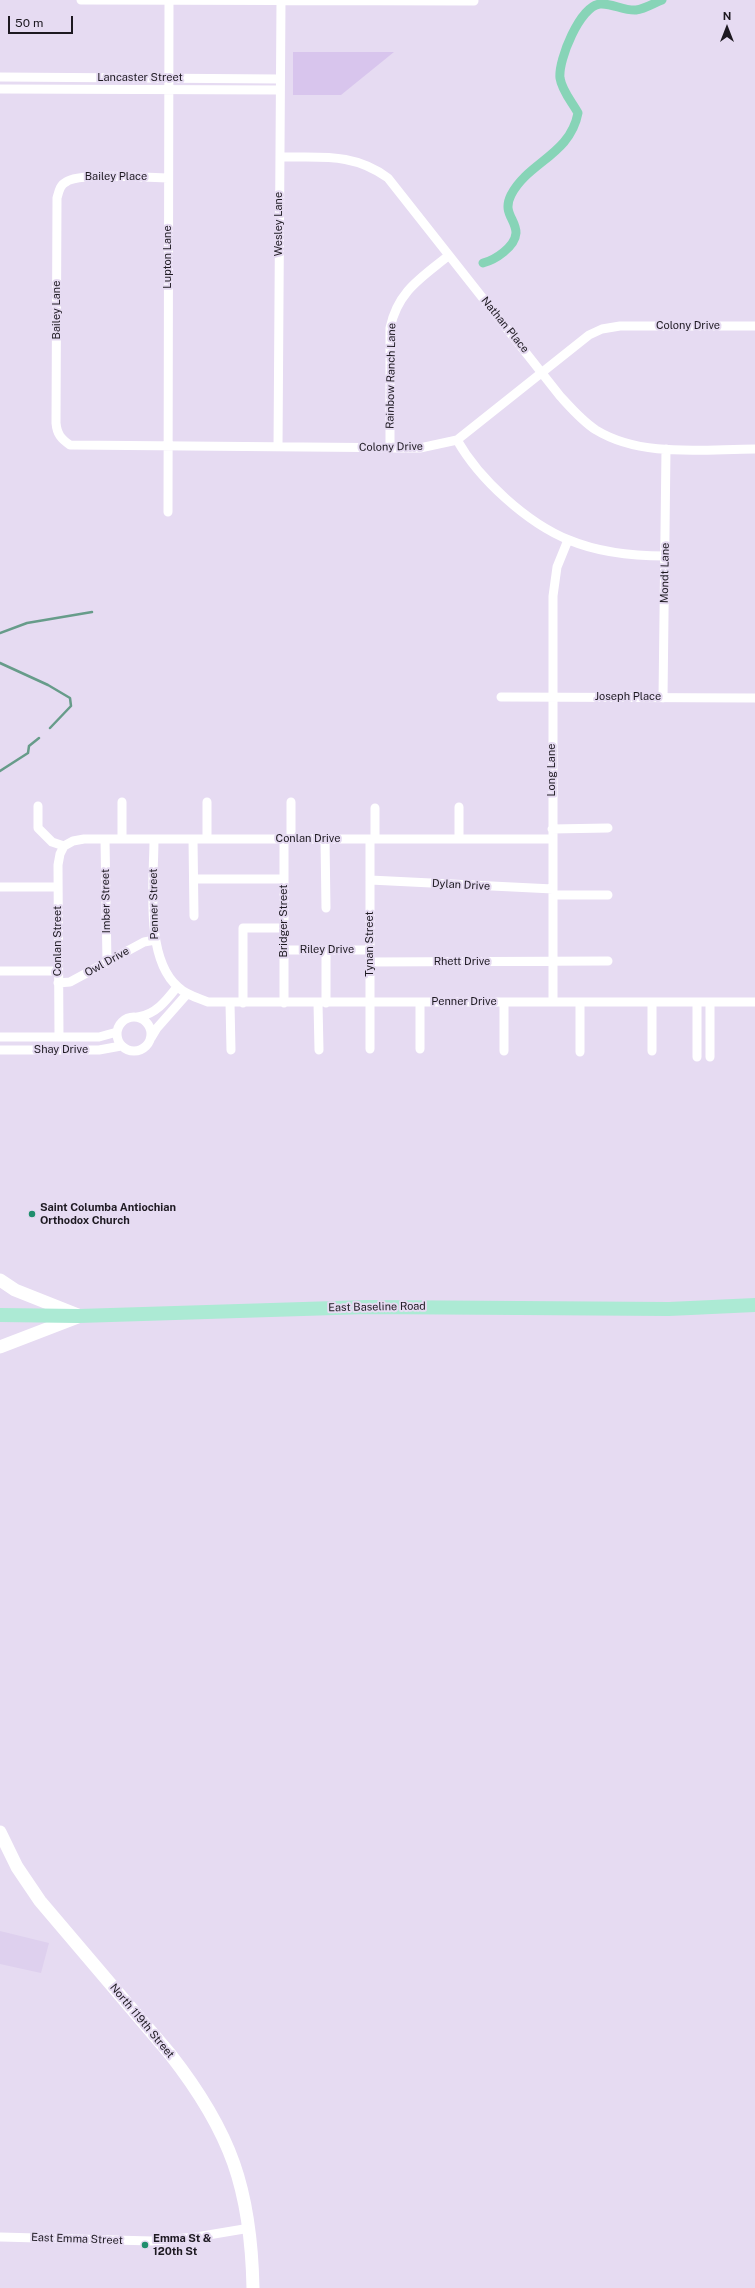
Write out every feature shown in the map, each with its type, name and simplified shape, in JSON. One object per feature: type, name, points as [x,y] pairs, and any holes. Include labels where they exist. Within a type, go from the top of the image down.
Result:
[{"type":"main road","points":[[0,1280],[15,1290],[79,1316]]},
{"type":"main road","name":"East Baseline Road","points":[[0,1315],[79,1316],[367,1307],[669,1309],[755,1305]]},
{"type":"main road","points":[[0,1347],[79,1316]]},
{"type":"main road","name":"North 119th Street","points":[[0,1832],[18,1867],[40,1901],[170,2054],[203,2100],[218,2125],[241,2180],[250,2228],[253,2288]]},
{"type":"street","points":[[81,0],[474,1]]},
{"type":"street","name":"Lupton Lane","points":[[168,512],[169,1]]},
{"type":"street","name":"Wesley Lane","points":[[278,447],[281,1]]},
{"type":"street","name":"Lancaster Street","points":[[0,77],[280,78]]},
{"type":"street","name":"Lancaster Street","points":[[0,89],[280,90]]},
{"type":"street","name":"Nathan Place","points":[[280,157],[349,158],[376,169],[388,178],[448,256],[576,415],[596,430],[618,440],[640,446],[666,448],[755,449]]},
{"type":"street","name":"Bailey Place","points":[[65,182],[81,177],[168,178]]},
{"type":"street","name":"Bailey Lane","points":[[62,440],[57,431],[56,423],[57,198],[60,188],[65,182]]},
{"type":"street","name":"Rainbow Ranch Lane","points":[[390,448],[390,328],[393,315],[398,302],[410,287],[448,256]]},
{"type":"street","name":"Colony Drive","points":[[62,440],[70,445],[80,446],[420,448],[457,440],[589,335],[602,329],[620,326],[755,326]]},
{"type":"street","points":[[457,440],[487,480],[507,499],[536,520],[568,540],[604,551],[631,556],[665,556]]},
{"type":"street","name":"Mondt Lane","points":[[663,698],[666,448]]},
{"type":"street","name":"Long Lane","points":[[553,1002],[553,596],[557,567],[568,540]]},
{"type":"street","name":"Joseph Place","points":[[501,697],[755,698]]},
{"type":"street","points":[[122,802],[122,839]]},
{"type":"street","points":[[207,802],[207,839]]},
{"type":"street","name":"Bridger Street","points":[[284,1003],[284,879],[291,802]]},
{"type":"street","points":[[38,806],[38,828],[52,842],[64,846]]},
{"type":"street","points":[[459,807],[459,839]]},
{"type":"street","name":"Tynan Street","points":[[370,1050],[370,880],[375,808]]},
{"type":"street","points":[[552,829],[608,828]]},
{"type":"street","name":"Conlan Drive","points":[[64,846],[73,841],[106,839],[552,839]]},
{"type":"street","name":"Imber Street","points":[[106,839],[107,963]]},
{"type":"street","name":"Penner Street","points":[[154,839],[155,940],[160,961],[177,986]]},
{"type":"street","points":[[193,839],[194,916]]},
{"type":"street","points":[[326,839],[326,908]]},
{"type":"street","name":"Conlan Street","points":[[58,1037],[58,887],[59,860],[64,846]]},
{"type":"street","points":[[194,879],[284,879]]},
{"type":"street","name":"Dylan Drive","points":[[370,880],[553,892],[608,894]]},
{"type":"street","points":[[0,887],[58,887]]},
{"type":"street","points":[[243,1003],[243,928],[284,928]]},
{"type":"street","name":"Owl Drive","points":[[58,983],[70,982],[144,942],[155,940]]},
{"type":"street","name":"Riley Drive","points":[[284,950],[370,950]]},
{"type":"street","points":[[319,1050],[326,950]]},
{"type":"street","name":"Rhett Drive","points":[[370,962],[608,961]]},
{"type":"street","points":[[0,971],[58,971]]},
{"type":"street","points":[[121,1046],[117,1032],[122,1022],[127,1018],[148,1015],[159,1008],[177,986]]},
{"type":"street","name":"Penner Drive","points":[[177,986],[187,994],[208,1002],[230,1003],[755,1002]]},
{"type":"street","name":"Shay Drive","points":[[0,1050],[99,1050],[121,1046],[130,1051],[141,1050],[149,1043],[157,1028],[187,994]]},
{"type":"street","points":[[420,1002],[420,1049]]},
{"type":"street","points":[[504,1002],[504,1051]]},
{"type":"street","points":[[580,1002],[580,1052]]},
{"type":"street","points":[[652,1002],[652,1051]]},
{"type":"street","points":[[697,1002],[697,1057]]},
{"type":"street","points":[[710,1002],[710,1057]]},
{"type":"street","points":[[230,1003],[231,1050]]},
{"type":"street","points":[[138,1017],[147,1022],[152,1032],[151,1038]]},
{"type":"street","name":"Shay Drive","points":[[0,1037],[99,1037],[117,1032]]},
{"type":"street","name":"East Emma Street","points":[[0,2237],[152,2241],[196,2237],[250,2228]]},
{"type":"shaded area","points":[[293,52],[394,52],[341,95],[293,95]]},
{"type":"shaded area","points":[[0,1931],[49,1943],[41,1973],[0,1964]]},
{"type":"waterway","points":[[483,263],[504,252],[515,238],[515,228],[508,207],[511,195],[518,184],[558,149],[567,139],[574,127],[578,113],[561,83],[560,70],[567,47],[578,24],[592,7],[600,4],[636,10],[662,0]]},
{"type":"waterway","points":[[0,633],[27,623],[92,612]]},
{"type":"waterway","points":[[0,663],[48,685],[70,698],[71,706],[50,728]]},
{"type":"waterway","points":[[0,771],[28,753],[29,746],[39,738]]},
{"type":"place","name":"Saint Columba Antiochian Orthodox Church","points":[[32,1214]]},
{"type":"place","name":"Emma St & 120th St","points":[[145,2245]]}]
